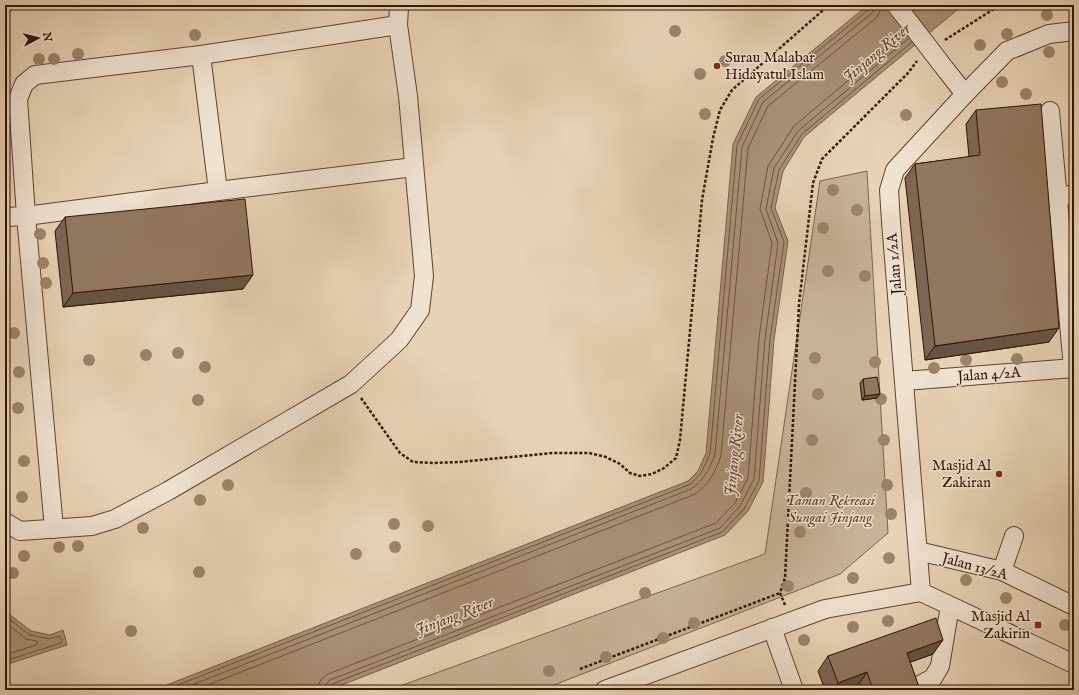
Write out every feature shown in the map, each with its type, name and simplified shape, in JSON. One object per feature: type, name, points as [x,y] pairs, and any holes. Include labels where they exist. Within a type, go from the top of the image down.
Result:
[{"type":"street","points":[[5,522],[20,531],[92,526],[115,519],[168,491],[351,384],[399,340],[420,310],[424,276],[408,96],[398,25],[400,5]]},
{"type":"street","points":[[896,5],[965,94]]},
{"type":"street","points":[[54,529],[26,216],[18,99],[24,84],[35,75],[201,55],[398,25]]},
{"type":"street","name":"Jalan 1/2A","points":[[921,592],[889,190],[895,170],[1007,51],[1049,34],[1074,32]]},
{"type":"street","points":[[201,55],[218,191]]},
{"type":"street","points":[[1050,112],[1066,196],[1074,368]]},
{"type":"street","points":[[5,217],[26,216],[414,167]]},
{"type":"street","name":"Jalan 4/2A","points":[[904,381],[1074,368]]},
{"type":"street","points":[[1002,571],[1014,536]]},
{"type":"street","name":"Jalan 13/2A","points":[[918,551],[1002,571],[1074,606]]},
{"type":"street","points":[[605,690],[826,609],[921,592],[1074,664]]},
{"type":"street","points":[[911,690],[933,678],[940,666],[950,606]]},
{"type":"street","points":[[772,628],[794,690]]},
{"type":"path","points":[[351,384],[400,453],[414,462],[460,462],[553,453],[589,453],[606,457],[620,464],[630,473],[640,476],[652,474],[664,468],[676,458],[680,440],[702,200],[713,138],[720,110],[732,90],[829,5]]},
{"type":"path","points":[[942,42],[1000,5]]},
{"type":"path","points":[[580,669],[780,593],[785,578],[799,304],[813,183],[822,159],[908,73],[917,61]]},
{"type":"green space","name":"Taman Rekreasi Sungai Jinjang","points":[[867,171],[888,533],[840,574],[541,690],[389,690],[765,554],[820,181]]},
{"type":"water","name":"Jinjang River","points":[[868,5],[963,5],[804,137],[783,171],[775,208],[788,241],[774,340],[763,482],[748,511],[725,535],[329,690],[154,690],[688,481],[698,471],[706,453],[733,144],[756,97]]},
{"type":"water","points":[[5,611],[31,631],[50,635],[63,630],[67,645],[5,665]]},
{"type":"building","points":[[1041,104],[1059,328],[935,346],[915,164],[980,155],[976,110]]},
{"type":"building","points":[[245,199],[253,275],[73,293],[65,217]]},
{"type":"building","points":[[877,377],[880,394],[865,396],[863,379]]},
{"type":"building","points":[[936,618],[943,640],[907,653],[920,690],[873,690],[867,672],[838,683],[828,656]]},
{"type":"place","name":"Surau Malabar Hidayatul Islam","points":[[717,66]]},
{"type":"place","name":"Masjid Al Zakiran","points":[[999,474]]},
{"type":"place","name":"Masjid Al Zakirin","points":[[1038,625]]}]
